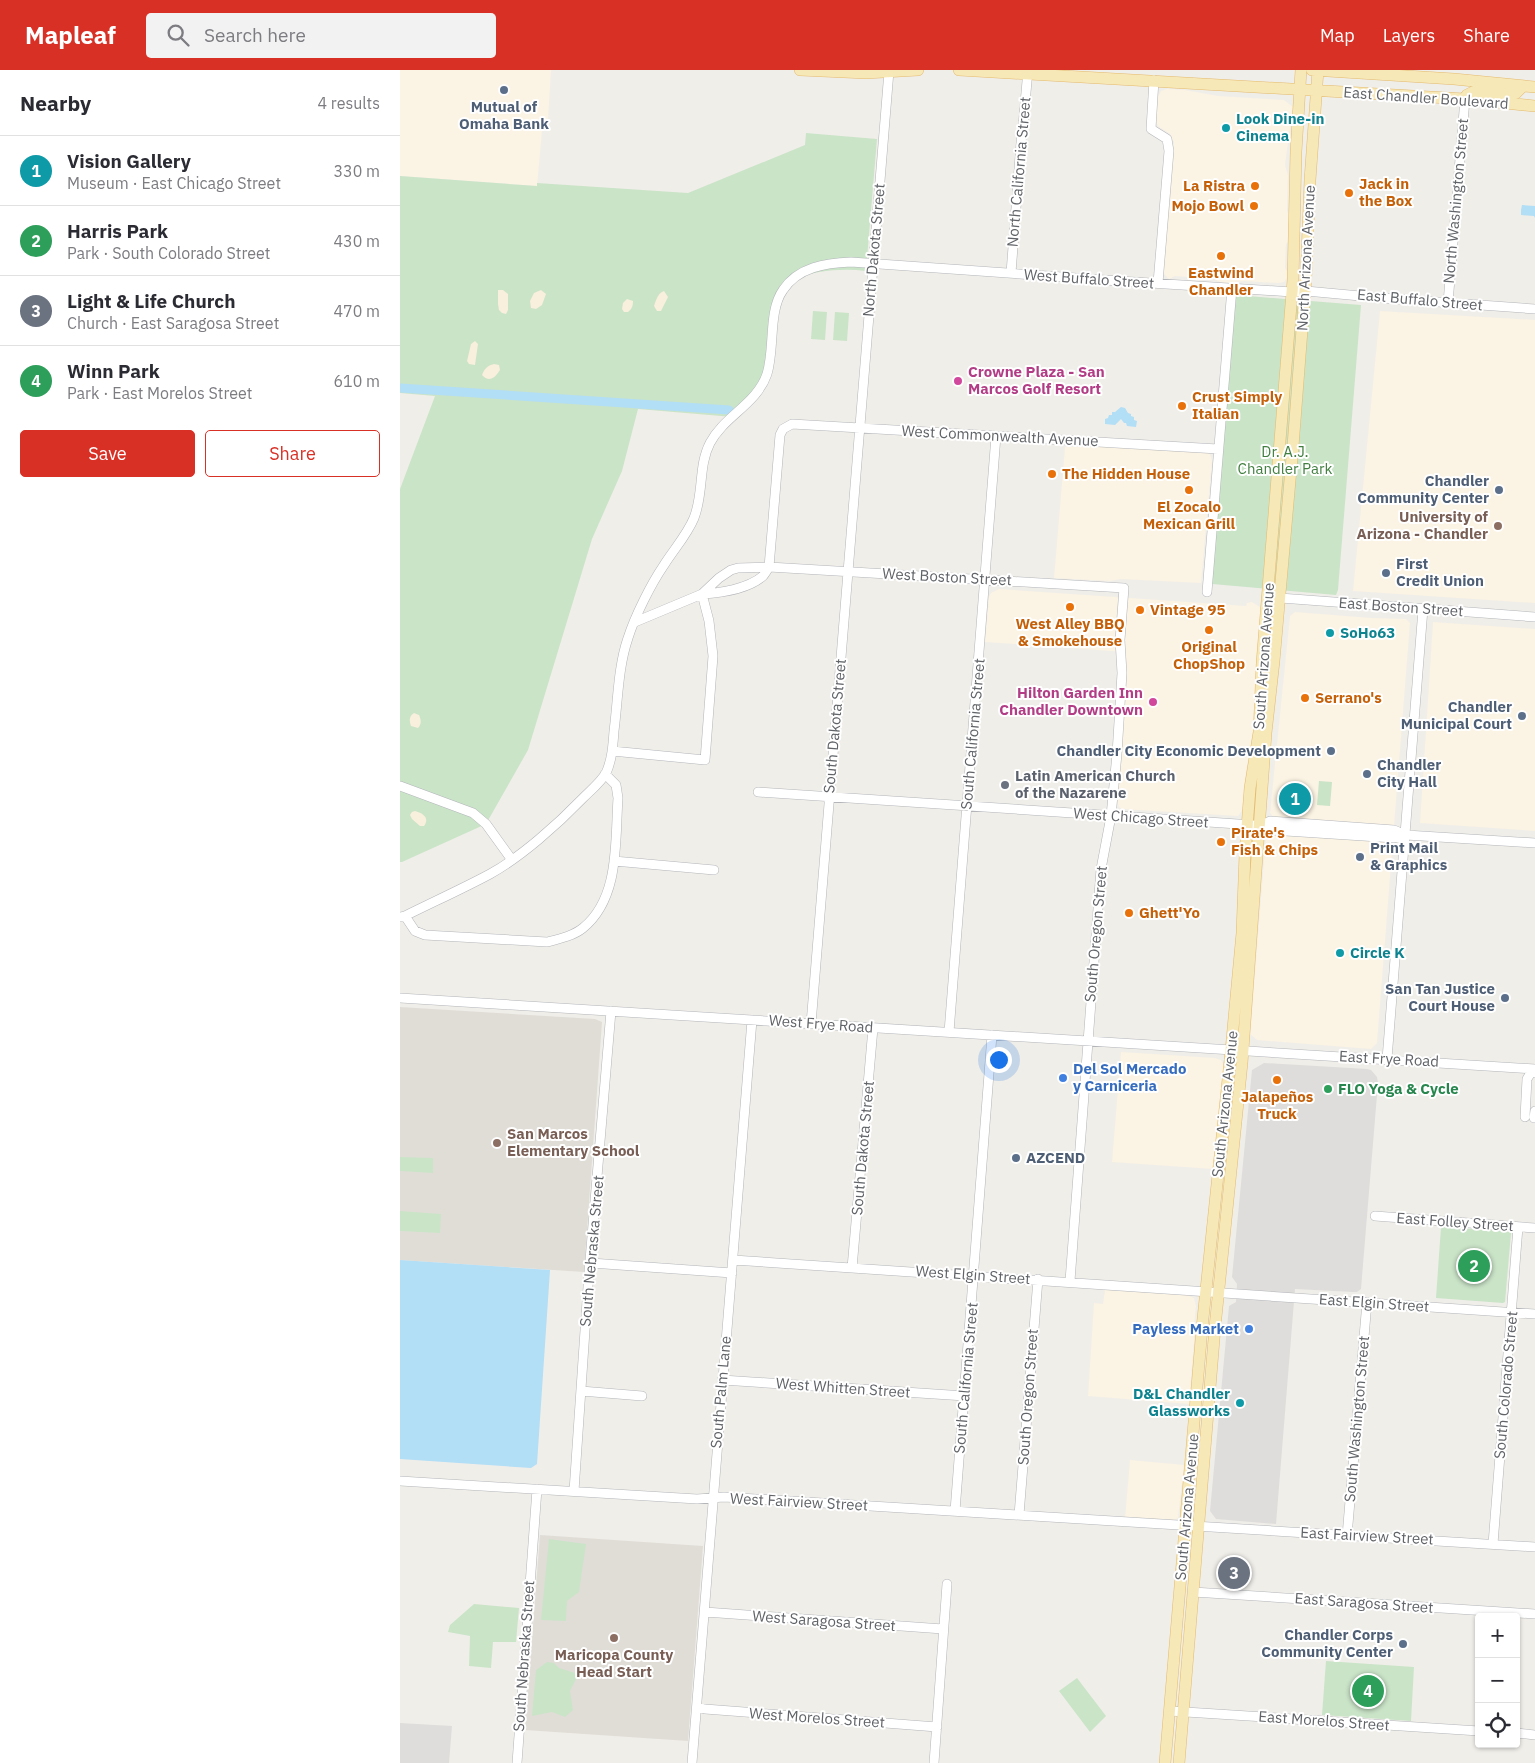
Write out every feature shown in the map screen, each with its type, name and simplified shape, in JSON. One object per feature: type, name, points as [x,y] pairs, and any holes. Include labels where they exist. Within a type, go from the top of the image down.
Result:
[{"type":"main road","points":[[800,70],[866,72],[918,70]]},
{"type":"main road","name":"East Chandler Boulevard","points":[[959,70],[1028,72],[1465,99],[1535,106]]},
{"type":"main road","name":"North Arizona Avenue","points":[[1279,445],[1292,292],[1301,70]]},
{"type":"main road","name":"East Chandler Boulevard","points":[[1312,70],[1456,74],[1535,87]]},
{"type":"main road","name":"North Arizona Avenue","points":[[1293,446],[1306,291],[1310,180],[1318,70]]},
{"type":"main road","points":[[1465,99],[1467,95],[1473,92],[1516,93],[1523,86]]},
{"type":"main road","name":"South Arizona Avenue","points":[[1253,826],[1251,774],[1259,732],[1260,688],[1279,445]]},
{"type":"main road","name":"South Arizona Avenue","points":[[1165,1763],[1185,1525],[1212,1291],[1236,1122],[1233,1091],[1253,826],[1274,661],[1293,446]]},
{"type":"main road","name":"South Arizona Avenue","points":[[1179,1763],[1198,1526],[1224,1121],[1233,1091]]},
{"type":"main road","points":[[1224,1121],[1236,1122]]},
{"type":"street","name":"North Dakota Street","points":[[858,429],[889,71]]},
{"type":"street","name":"North California Street","points":[[1011,273],[1028,72]]},
{"type":"street","points":[[1154,80],[1151,129],[1167,139],[1169,151],[1158,283]]},
{"type":"street","name":"North Washington Street","points":[[1448,303],[1465,99]]},
{"type":"street","name":"West Buffalo Street","points":[[605,774],[612,752],[623,653],[635,622],[656,577],[683,538],[694,517],[699,498],[703,460],[711,442],[723,424],[733,417],[755,395],[767,375],[771,354],[773,322],[782,291],[792,279],[802,272],[820,265],[851,262],[1292,292],[1306,291]]},
{"type":"street","points":[[1207,592],[1232,288]]},
{"type":"street","name":"East Buffalo Street","points":[[1306,291],[1535,309]]},
{"type":"street","name":"West Commonwealth Avenue","points":[[769,566],[780,435],[783,429],[792,424],[1218,449]]},
{"type":"street","name":"South Dakota Street","points":[[811,1024],[858,429]]},
{"type":"street","name":"South California Street","points":[[949,1032],[996,436]]},
{"type":"street","name":"West Boston Street","points":[[702,594],[719,593],[747,585],[763,576],[769,566]]},
{"type":"street","name":"West Boston Street","points":[[635,622],[702,594],[731,570],[738,568],[769,566],[1124,588]]},
{"type":"street","name":"South Oregon Street","points":[[1070,1281],[1101,869],[1111,816],[1122,673],[1120,640],[1124,588]]},
{"type":"street","points":[[612,752],[705,760],[713,656],[709,621],[702,594]]},
{"type":"street","name":"East Boston Street","points":[[1267,597],[1535,617]]},
{"type":"street","points":[[1388,1058],[1423,609]]},
{"type":"street","points":[[605,774],[616,785],[618,798],[611,882],[600,910],[582,929],[566,937],[547,942],[425,935],[415,931],[402,916],[491,873],[512,860],[574,808],[605,774]]},
{"type":"street","points":[[400,786],[473,813],[486,824],[512,860]]},
{"type":"street","name":"West Chicago Street","points":[[758,792],[1253,826],[1270,830],[1394,838],[1406,835],[1535,843]]},
{"type":"street","points":[[614,861],[714,870]]},
{"type":"street","name":"West Frye Road","points":[[400,998],[1237,1050]]},
{"type":"street","name":"South Nebraska Street","points":[[574,1491],[611,1011]]},
{"type":"street","name":"South Palm Lane","points":[[692,1763],[752,1020]]},
{"type":"street","name":"South Dakota Street","points":[[852,1268],[873,1028]]},
{"type":"street","name":"South California Street","points":[[955,1511],[992,1035]]},
{"type":"street","name":"East Frye Road","points":[[1237,1050],[1388,1058],[1534,1070]]},
{"type":"street","points":[[1525,1117],[1527,1078],[1534,1070]]},
{"type":"street","points":[[1534,1118],[1535,1110]]},
{"type":"street","name":"East Folley Street","points":[[1376,1216],[1535,1228]]},
{"type":"street","name":"South Colorado Street","points":[[1493,1544],[1518,1227]]},
{"type":"street","name":"West Elgin Street","points":[[733,1260],[1212,1291]]},
{"type":"street","points":[[591,1263],[732,1273]]},
{"type":"street","name":"South Oregon Street","points":[[1019,1515],[1038,1279]]},
{"type":"street","name":"East Elgin Street","points":[[1212,1291],[1535,1314]]},
{"type":"street","name":"South Washington Street","points":[[1347,1536],[1367,1302]]},
{"type":"street","name":"West Whitten Street","points":[[722,1380],[965,1396]]},
{"type":"street","points":[[581,1391],[642,1396]]},
{"type":"street","name":"West Fairview Street","points":[[400,1481],[697,1499],[724,1497],[1198,1526]]},
{"type":"street","name":"South Nebraska Street","points":[[516,1763],[537,1489]]},
{"type":"street","name":"East Fairview Street","points":[[1198,1526],[1535,1547]]},
{"type":"street","points":[[934,1763],[947,1584]]},
{"type":"street","name":"East Saragosa Street","points":[[1193,1592],[1535,1614]]},
{"type":"street","name":"West Saragosa Street","points":[[704,1612],[944,1629]]},
{"type":"street","name":"West Morelos Street","points":[[697,1707],[705,1710],[937,1726]]},
{"type":"street","name":"East Morelos Street","points":[[1170,1710],[1475,1731]]},
{"type":"street","points":[[1520,1733],[1535,1735]]},
{"type":"shaded area","points":[[400,70],[551,70],[548,121],[542,131],[537,186],[400,176]]},
{"type":"shaded area","points":[[1167,89],[1218,96],[1284,100],[1293,107],[1285,165],[1288,175],[1287,211],[1289,214],[1290,240],[1286,244],[1285,268],[1288,273],[1284,282],[1244,281],[1224,283],[1214,279],[1175,276],[1169,279],[1163,273],[1174,142],[1170,134],[1158,126],[1156,121],[1158,97],[1161,91]]},
{"type":"shaded area","points":[[1380,311],[1535,320],[1535,603],[1353,591]]},
{"type":"shaded area","points":[[1065,447],[1133,447],[1202,451],[1210,454],[1212,461],[1201,583],[1054,578]]},
{"type":"shaded area","points":[[999,589],[1246,606],[1247,603],[1252,602],[1260,607],[1254,727],[1242,811],[1238,816],[1122,809],[1119,807],[1117,801],[1127,678],[1126,652],[985,642],[989,597],[991,593]]},
{"type":"shaded area","points":[[1295,612],[1406,619],[1410,623],[1377,1043],[1371,1049],[1257,1040],[1250,1034],[1266,836],[1273,832],[1274,818],[1270,813],[1290,616]]},
{"type":"shaded area","points":[[1433,622],[1535,629],[1535,831],[1420,823]]},
{"type":"shaded area","name":"San Marcos Elementary School","points":[[400,1007],[595,1019],[602,1022],[584,1272],[400,1260]]},
{"type":"shaded area","points":[[1121,1052],[1215,1058],[1221,1060],[1224,1069],[1213,1169],[1112,1162]]},
{"type":"shaded area","points":[[1264,1063],[1367,1069],[1371,1070],[1377,1077],[1378,1083],[1361,1289],[1353,1292],[1295,1289],[1276,1524],[1216,1519],[1210,1511],[1229,1306],[1236,1302],[1237,1284],[1232,1277],[1252,1070]]},
{"type":"shaded area","points":[[1105,1290],[1187,1295],[1194,1298],[1196,1306],[1189,1404],[1088,1396],[1094,1303],[1103,1304]]},
{"type":"shaded area","points":[[1130,1460],[1184,1465],[1178,1518],[1174,1520],[1125,1518]]},
{"type":"shaded area","name":"Maricopa County Head Start","points":[[540,1535],[703,1546],[688,1741],[525,1730]]},
{"type":"shaded area","points":[[400,1723],[452,1726],[449,1763],[400,1763]]},
{"type":"green space","points":[[806,133],[877,139],[866,271],[829,271],[792,279],[777,304],[767,375],[733,417],[638,409],[622,471],[592,539],[528,750],[486,824],[400,862],[400,489],[435,396],[400,393],[400,176],[537,186],[537,183],[688,193],[805,145]]},
{"type":"green space","name":"Dr. A.J. Chandler Park","points":[[1236,295],[1361,305],[1338,590],[1336,595],[1212,584]]},
{"type":"green space","points":[[813,311],[827,312],[825,340],[811,339]]},
{"type":"green space","points":[[835,312],[849,313],[847,341],[833,340]]},
{"type":"green space","points":[[1319,781],[1332,782],[1330,806],[1317,805]]},
{"type":"green space","points":[[400,1157],[433,1158],[433,1173],[400,1171]]},
{"type":"green space","points":[[400,1211],[441,1214],[440,1233],[400,1231]]},
{"type":"green space","points":[[1441,1227],[1508,1231],[1511,1233],[1505,1302],[1436,1298]]},
{"type":"green space","points":[[549,1539],[586,1544],[579,1592],[567,1601],[566,1621],[541,1620]]},
{"type":"green space","points":[[474,1604],[519,1608],[516,1642],[493,1642],[491,1668],[469,1666],[470,1636],[448,1632],[450,1625]]},
{"type":"green space","points":[[1326,1661],[1414,1667],[1411,1721],[1322,1715]]},
{"type":"green space","points":[[547,1662],[554,1663],[559,1668],[575,1673],[576,1679],[570,1691],[573,1710],[565,1717],[552,1712],[532,1716],[536,1670]]},
{"type":"green space","points":[[1077,1678],[1106,1716],[1090,1732],[1059,1691]]},
{"type":"sand","points":[[498,290],[503,290],[508,294],[508,310],[506,314],[499,310]]},
{"type":"sand","points":[[541,290],[546,294],[542,305],[536,309],[531,308],[530,301],[534,293]]},
{"type":"sand","points":[[664,291],[668,297],[661,311],[657,311],[654,306],[659,295]]},
{"type":"sand","points":[[627,299],[633,301],[632,306],[628,312],[624,312],[622,309],[623,303]]},
{"type":"sand","points":[[475,341],[478,344],[475,365],[469,364],[467,361],[471,344]]},
{"type":"sand","points":[[494,364],[499,365],[500,370],[494,377],[487,379],[482,375],[485,369]]},
{"type":"sand","points":[[414,713],[419,715],[420,718],[421,723],[418,728],[410,724],[410,717]]},
{"type":"sand","points":[[415,811],[425,816],[426,823],[424,826],[420,826],[412,819],[410,815]]},
{"type":"water","points":[[1522,205],[1535,206],[1535,218],[1534,216],[1521,215]]},
{"type":"water","points":[[1121,407],[1125,408],[1134,417],[1134,420],[1137,421],[1136,427],[1127,426],[1121,419],[1115,425],[1105,424],[1105,419]]},
{"type":"water","points":[[400,1260],[550,1270],[537,1464],[531,1468],[400,1459]]},
{"type":"waterway","points":[[400,388],[729,410]]},
{"type":"place","name":"Mutual of Omaha Bank","points":[[504,90]]},
{"type":"place","name":"Look Dine-in Cinema","points":[[1226,128]]},
{"type":"place","name":"La Ristra","points":[[1255,186]]},
{"type":"place","name":"Jack in the Box","points":[[1349,193]]},
{"type":"place","name":"Mojo Bowl","points":[[1254,206]]},
{"type":"place","name":"Eastwind Chandler","points":[[1221,256]]},
{"type":"place","name":"Crowne Plaza - San Marcos Golf Resort","points":[[958,381]]},
{"type":"place","name":"Crust Simply Italian","points":[[1182,406]]},
{"type":"place","name":"The Hidden House","points":[[1052,474]]},
{"type":"place","name":"El Zocalo Mexican Grill","points":[[1189,490]]},
{"type":"place","name":"Chandler Community Center","points":[[1499,490]]},
{"type":"place","name":"University of Arizona - Chandler","points":[[1498,526]]},
{"type":"place","name":"First Credit Union","points":[[1386,573]]},
{"type":"place","name":"West Alley BBQ & Smokehouse","points":[[1070,607]]},
{"type":"place","name":"Vintage 95","points":[[1140,610]]},
{"type":"place","name":"Original ChopShop","points":[[1209,630]]},
{"type":"place","name":"SoHo63","points":[[1330,633]]},
{"type":"place","name":"Serrano's","points":[[1305,698]]},
{"type":"place","name":"Hilton Garden Inn Chandler Downtown","points":[[1153,702]]},
{"type":"place","name":"Chandler Municipal Court","points":[[1522,716]]},
{"type":"place","name":"Chandler City Economic Development","points":[[1331,751]]},
{"type":"place","name":"Chandler City Hall","points":[[1367,774]]},
{"type":"place","name":"Latin American Church of the Nazarene","points":[[1005,785]]},
{"type":"place","name":"Vision Gallery","points":[[1295,799]]},
{"type":"place","name":"Pirate's Fish & Chips","points":[[1221,842]]},
{"type":"place","name":"Print Mail & Graphics","points":[[1360,857]]},
{"type":"place","name":"Ghett'Yo","points":[[1129,913]]},
{"type":"place","name":"Circle K","points":[[1340,953]]},
{"type":"place","name":"San Tan Justice Court House","points":[[1505,998]]},
{"type":"place","name":"Del Sol Mercado y Carniceria","points":[[1063,1078]]},
{"type":"place","name":"Jalapeños Truck","points":[[1277,1080]]},
{"type":"place","name":"FLO Yoga & Cycle","points":[[1328,1089]]},
{"type":"place","name":"San Marcos Elementary School","points":[[497,1143]]},
{"type":"place","name":"AZCEND","points":[[1016,1158]]},
{"type":"place","name":"Harris Park","points":[[1474,1266]]},
{"type":"place","name":"Payless Market","points":[[1249,1329]]},
{"type":"place","name":"D&L Chandler Glassworks","points":[[1240,1403]]},
{"type":"place","name":"Light & Life Church","points":[[1234,1573]]},
{"type":"place","name":"Maricopa County Head Start","points":[[614,1638]]},
{"type":"place","name":"Chandler Corps Community Center","points":[[1403,1644]]},
{"type":"place","name":"Winn Park","points":[[1368,1691]]}]
